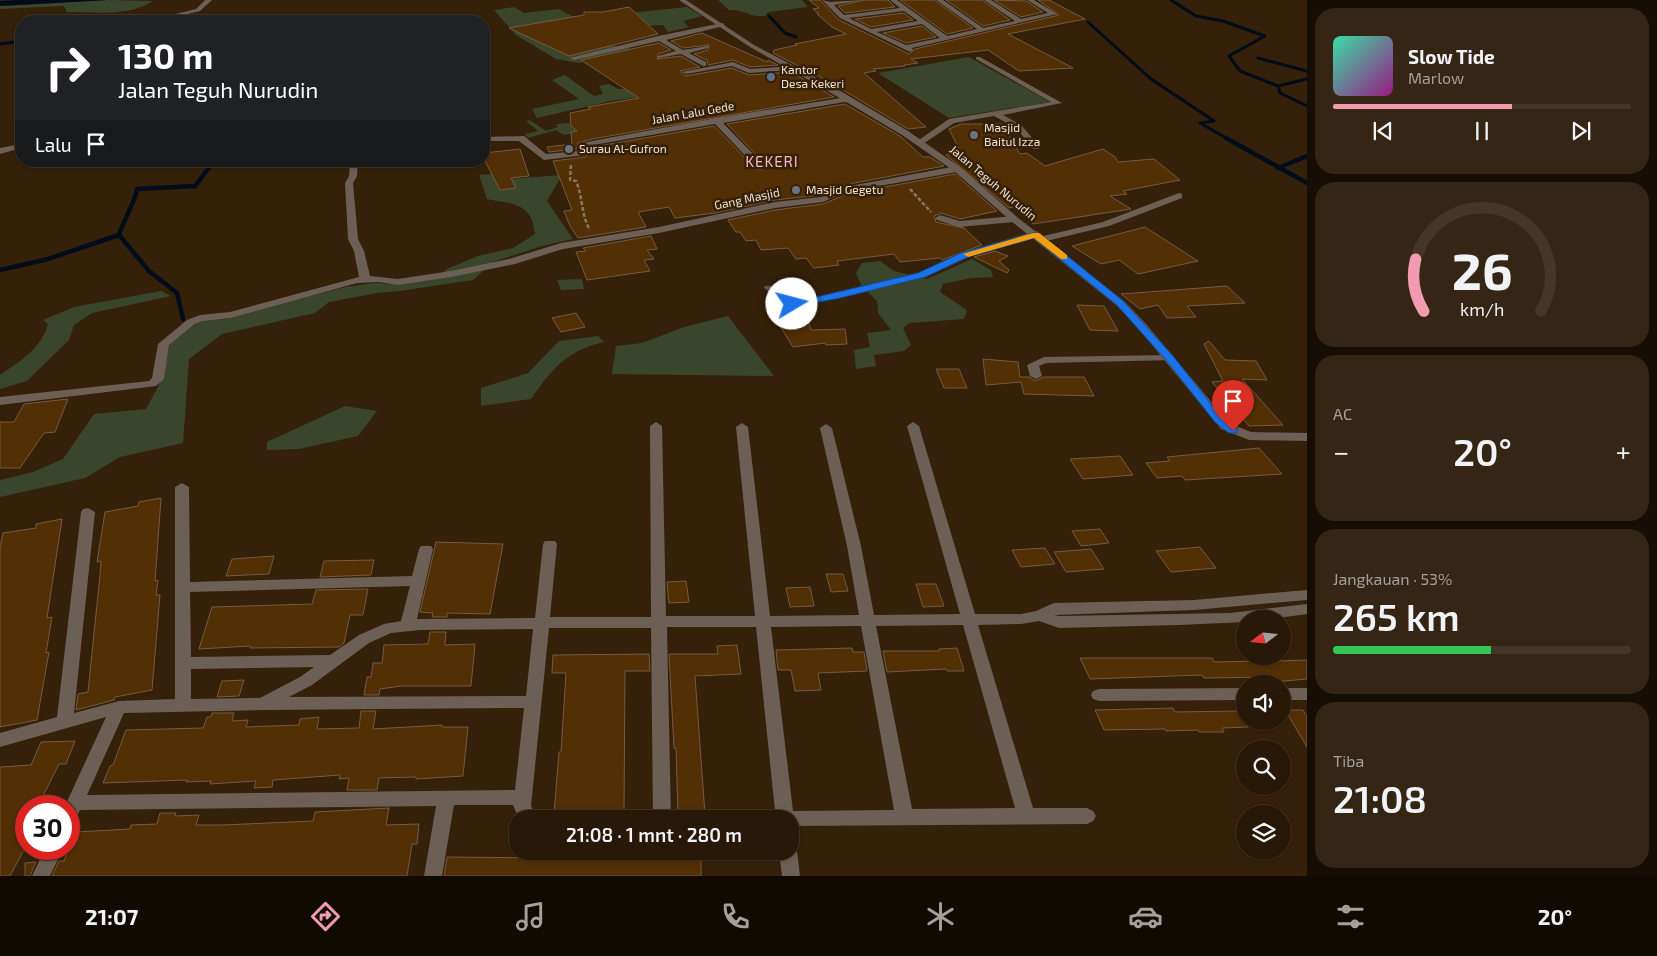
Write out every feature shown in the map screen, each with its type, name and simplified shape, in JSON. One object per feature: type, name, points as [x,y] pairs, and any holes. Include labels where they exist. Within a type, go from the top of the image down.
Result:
[{"type":"street","points":[[176,15],[198,10],[209,0]]},
{"type":"street","name":"Jalan Teguh Nurudin","points":[[682,0],[747,43],[920,142],[957,169],[1014,219],[1120,303],[1169,358],[1214,415],[1229,428],[1255,437],[1307,437]]},
{"type":"street","points":[[826,2],[860,0]]},
{"type":"street","points":[[893,0],[946,39]]},
{"type":"street","points":[[938,0],[982,30]]},
{"type":"street","points":[[986,0],[1021,22]]},
{"type":"street","points":[[904,48],[1054,14],[1030,0]]},
{"type":"street","points":[[826,2],[842,17],[904,48],[919,53]]},
{"type":"street","points":[[842,17],[905,9]]},
{"type":"street","points":[[868,30],[924,22]]},
{"type":"street","points":[[574,58],[722,25]]},
{"type":"street","points":[[658,38],[703,64]]},
{"type":"street","points":[[660,57],[706,47]]},
{"type":"street","points":[[920,142],[952,121],[1058,103],[978,58]]},
{"type":"street","points":[[686,72],[733,64],[749,71],[792,68]]},
{"type":"street","name":"Jalan Lalu Gede","points":[[490,139],[521,138],[544,157],[571,155],[584,152],[583,145],[716,120],[847,99]]},
{"type":"street","points":[[993,114],[1010,120],[1021,128],[1036,148]]},
{"type":"street","points":[[716,120],[760,166]]},
{"type":"street","points":[[0,151],[15,147]]},
{"type":"street","points":[[0,401],[152,384],[158,379],[164,344],[194,320],[231,315],[365,279],[352,231],[349,183],[353,176],[354,167]]},
{"type":"street","name":"Gang Masjid","points":[[365,279],[398,282],[452,274],[511,262],[561,246],[726,216],[775,204],[823,199],[841,190],[957,169]]},
{"type":"street","points":[[769,288],[792,304],[804,303],[922,275],[964,255],[1039,237],[1106,224],[1179,196]]},
{"type":"street","points":[[940,218],[959,224],[1014,219]]},
{"type":"street","points":[[1036,376],[1033,365],[1044,360],[1169,358]]},
{"type":"street","points":[[656,426],[662,810]]},
{"type":"street","points":[[913,426],[1026,816]]},
{"type":"street","points":[[742,427],[784,810]]},
{"type":"street","points":[[826,428],[854,546],[904,817]]},
{"type":"street","points":[[182,488],[183,705]]},
{"type":"street","points":[[65,722],[88,512]]},
{"type":"street","points":[[524,810],[522,807],[550,544]]},
{"type":"street","points":[[408,625],[426,549]]},
{"type":"street","points":[[183,587],[418,582]]},
{"type":"street","points":[[262,704],[306,681],[364,639],[389,628],[408,625],[1021,619],[1038,616],[1054,608],[1194,605],[1307,595]]},
{"type":"street","points":[[1038,616],[1059,622],[1179,620],[1230,618],[1307,609]]},
{"type":"street","points":[[183,663],[334,661]]},
{"type":"street","points":[[1100,695],[1236,694]]},
{"type":"street","points":[[1291,694],[1307,694]]},
{"type":"street","points":[[0,740],[120,707],[533,702]]},
{"type":"street","points":[[79,795],[120,707]]},
{"type":"street","points":[[80,810],[523,797]]},
{"type":"street","points":[[433,876],[446,799]]},
{"type":"street","points":[[799,818],[1087,816]]},
{"type":"street","points":[[41,876],[49,860]]},
{"type":"street","points":[[789,860],[791,876]]},
{"type":"path","points":[[571,155],[570,180],[576,181],[581,190],[585,223],[598,240]]},
{"type":"path","points":[[900,178],[932,213],[940,218]]},
{"type":"green space","points":[[108,0],[153,1],[144,6],[123,12],[67,12],[64,6],[0,9],[0,6]]},
{"type":"green space","points":[[718,0],[802,0],[808,7],[768,12],[765,16],[759,16],[729,10]]},
{"type":"green space","points":[[514,7],[524,13],[559,9],[596,29],[597,36],[620,49],[628,48],[661,64],[608,57],[579,63],[556,59],[516,35],[494,10]]},
{"type":"green space","points":[[687,7],[702,16],[683,21],[689,27],[668,32],[663,25],[645,26],[630,13]]},
{"type":"green space","points":[[969,57],[1050,102],[949,118],[878,73]]},
{"type":"green space","points":[[565,75],[594,96],[603,94],[599,86],[609,84],[618,89],[629,89],[654,95],[611,101],[537,118],[532,109],[579,99],[552,80]]},
{"type":"green space","points":[[530,120],[546,131],[558,127],[556,124],[567,123],[595,128],[603,137],[584,140],[575,133],[564,135],[556,130],[528,138],[525,134],[538,131],[526,121]]},
{"type":"green space","points":[[505,173],[510,179],[562,175],[547,201],[573,239],[542,246],[493,262],[473,280],[377,293],[329,302],[315,313],[222,334],[189,359],[183,443],[120,457],[85,478],[0,497],[0,480],[33,472],[63,459],[94,414],[146,409],[160,383],[170,344],[201,320],[228,319],[346,287],[374,283],[390,284],[431,280],[449,268],[478,256],[513,248],[535,234],[530,216],[520,207],[487,199],[479,175]]},
{"type":"green space","points":[[972,259],[991,270],[993,277],[971,278],[943,284],[940,292],[967,310],[964,319],[910,323],[903,328],[911,345],[904,351],[874,355],[876,366],[856,369],[854,350],[870,347],[867,333],[891,330],[878,313],[877,301],[861,285],[856,273],[862,263],[880,261],[894,271],[927,279]]},
{"type":"green space","points":[[582,279],[584,289],[561,290],[557,280]]},
{"type":"green space","points":[[161,291],[171,296],[92,313],[74,325],[69,340],[27,381],[0,389],[0,375],[29,354],[41,340],[48,324],[43,320],[74,307]]},
{"type":"green space","points":[[728,316],[774,376],[612,374],[616,346],[642,343],[684,327]]},
{"type":"green space","points":[[598,336],[604,342],[580,350],[562,362],[546,378],[531,399],[481,406],[481,388],[528,373],[559,341]]},
{"type":"green space","points":[[345,406],[377,411],[358,436],[299,449],[267,450],[267,442]]},
{"type":"water","points":[[108,0],[0,6],[0,1]]},
{"type":"building","points":[[809,0],[820,0],[839,20],[909,54],[915,49],[1059,15],[1038,0],[1049,0],[1085,19],[1008,34],[1073,68],[1019,71],[988,50],[911,59],[918,63],[873,69],[876,71],[864,73],[926,127],[908,129],[828,81],[773,53],[774,50],[797,45],[795,44],[846,34],[832,27],[817,14],[819,14],[813,9],[819,8]]},
{"type":"building","points":[[865,0],[888,0],[895,7],[845,13],[838,6]]},
{"type":"building","points":[[900,0],[934,0],[973,28],[947,34]]},
{"type":"building","points":[[946,0],[982,0],[1010,20],[983,26]]},
{"type":"building","points":[[994,0],[1026,1],[1043,12],[1021,17]]},
{"type":"building","points":[[629,7],[658,34],[569,56],[509,28],[584,15],[584,12],[603,12]]},
{"type":"building","points":[[904,13],[913,20],[871,27],[855,19]]},
{"type":"building","points":[[922,26],[936,37],[906,43],[883,33]]},
{"type":"building","points":[[702,33],[767,62],[768,60],[778,65],[750,67],[733,60],[708,65],[707,60],[694,54],[708,50],[709,45],[683,48],[671,41]]},
{"type":"building","points":[[659,43],[671,50],[658,54],[657,59],[681,56],[700,67],[680,71],[685,76],[732,68],[749,75],[791,72],[834,97],[592,139],[578,143],[577,149],[549,152],[547,147],[572,144],[571,132],[577,131],[571,126],[570,113],[591,109],[588,107],[639,98],[581,60]]},
{"type":"building","points":[[845,104],[900,136],[923,157],[930,157],[944,166],[844,185],[821,195],[775,200],[715,213],[675,218],[669,207],[638,212],[646,227],[578,238],[570,226],[564,211],[572,210],[553,161],[586,157],[588,148],[714,126],[756,169],[763,170],[764,163],[727,124]]},
{"type":"building","points":[[961,124],[1002,124],[1020,154],[1027,153],[1045,166],[1103,149],[1115,157],[1118,162],[1154,159],[1180,180],[1123,191],[1127,194],[1110,196],[1131,209],[1033,224],[1013,207],[1009,208],[946,155],[961,153],[949,129]]},
{"type":"building","points":[[520,149],[529,176],[511,178],[516,188],[500,190],[488,167],[490,167],[490,152]]},
{"type":"building","points":[[955,174],[997,211],[960,219],[941,213],[934,216],[936,222],[964,228],[982,245],[942,260],[940,258],[900,262],[894,254],[837,261],[839,265],[814,268],[806,258],[796,259],[788,248],[761,250],[756,240],[746,241],[740,232],[736,232],[728,220],[775,210],[823,204],[847,194]]},
{"type":"building","points":[[1145,227],[1198,261],[1138,274],[1119,260],[1101,264],[1072,246]]},
{"type":"building","points":[[651,236],[657,249],[647,250],[654,259],[644,260],[650,271],[587,280],[576,252],[586,251],[583,248]]},
{"type":"building","points":[[995,251],[1008,256],[999,261],[1009,270],[1007,273],[974,257]]},
{"type":"building","points":[[1227,286],[1245,303],[1187,306],[1196,317],[1167,318],[1158,305],[1140,309],[1121,294]]},
{"type":"building","points":[[1077,305],[1104,306],[1118,331],[1090,330]]},
{"type":"building","points":[[576,313],[585,327],[561,332],[552,318]]},
{"type":"building","points":[[807,317],[811,330],[845,329],[847,344],[826,345],[825,343],[793,347],[777,321]]},
{"type":"building","points":[[1209,341],[1225,360],[1256,361],[1267,380],[1242,379],[1283,425],[1249,426],[1212,382],[1223,381],[1204,344]]},
{"type":"building","points":[[983,359],[1018,362],[1020,377],[1029,377],[1035,381],[1044,377],[1084,377],[1094,396],[1024,394],[1021,382],[986,385]]},
{"type":"building","points":[[936,369],[959,369],[967,388],[944,388]]},
{"type":"building","points":[[68,399],[55,432],[44,433],[20,468],[0,468],[0,422],[14,422],[24,404]]},
{"type":"building","points":[[1259,448],[1282,474],[1185,480],[1182,476],[1157,478],[1146,463],[1170,461],[1167,457]]},
{"type":"building","points":[[1120,456],[1133,475],[1083,479],[1070,459]]},
{"type":"building","points":[[161,498],[155,581],[158,580],[156,595],[160,595],[152,690],[115,697],[114,700],[76,710],[78,694],[88,692],[101,561],[97,562],[105,512],[138,506],[139,502]]},
{"type":"building","points":[[62,519],[47,618],[52,617],[46,653],[49,652],[37,720],[0,727],[0,547],[3,533],[36,528],[36,524]]},
{"type":"building","points":[[1100,529],[1109,543],[1081,546],[1072,531]]},
{"type":"building","points":[[436,542],[503,544],[490,614],[447,613],[447,617],[432,617],[433,613],[420,612]]},
{"type":"building","points":[[1200,547],[1216,568],[1171,572],[1156,551]]},
{"type":"building","points":[[1045,548],[1055,564],[1021,567],[1012,550]]},
{"type":"building","points":[[1091,549],[1104,569],[1066,572],[1054,552]]},
{"type":"building","points":[[274,556],[269,574],[226,576],[232,559]]},
{"type":"building","points":[[374,560],[371,575],[320,577],[324,561]]},
{"type":"building","points":[[826,574],[843,574],[848,591],[831,592]]},
{"type":"building","points":[[686,581],[689,602],[669,603],[667,582]]},
{"type":"building","points":[[916,584],[936,584],[944,606],[923,607]]},
{"type":"building","points":[[810,587],[814,606],[790,607],[786,588]]},
{"type":"building","points":[[368,589],[363,615],[350,615],[344,643],[339,647],[250,648],[250,646],[199,649],[212,607],[312,604],[316,590]]},
{"type":"building","points":[[430,632],[446,632],[445,645],[475,644],[471,686],[401,686],[380,689],[379,695],[364,695],[367,677],[371,677],[373,663],[382,663],[384,645],[428,644]]},
{"type":"building","points":[[737,645],[741,674],[695,676],[705,810],[678,810],[676,748],[674,748],[669,654],[718,654],[717,646]]},
{"type":"building","points":[[852,648],[853,652],[864,652],[867,671],[818,673],[821,690],[795,691],[791,670],[778,670],[776,650]]},
{"type":"building","points":[[957,648],[964,671],[947,671],[946,669],[887,672],[883,651],[939,651],[939,649]]},
{"type":"building","points":[[649,654],[650,671],[625,671],[624,810],[554,810],[559,752],[561,752],[566,673],[552,673],[553,655]]},
{"type":"building","points":[[1080,658],[1212,658],[1214,662],[1236,662],[1236,665],[1291,665],[1291,661],[1307,660],[1307,679],[1291,680],[1291,675],[1236,675],[1236,678],[1204,678],[1202,675],[1090,679]]},
{"type":"building","points":[[244,680],[239,696],[217,697],[222,681]]},
{"type":"building","points":[[1173,708],[1175,712],[1236,711],[1236,727],[1222,728],[1224,732],[1199,732],[1198,730],[1166,731],[1165,729],[1104,730],[1095,710]]},
{"type":"building","points":[[1291,710],[1303,710],[1307,716],[1307,747],[1291,720]]},
{"type":"building","points":[[361,711],[376,711],[373,729],[442,725],[442,727],[468,727],[463,776],[416,779],[416,777],[379,778],[377,790],[347,790],[349,778],[339,779],[340,775],[273,780],[272,787],[254,788],[256,781],[210,784],[211,781],[186,782],[187,780],[103,783],[110,766],[113,765],[126,730],[203,728],[207,717],[211,717],[212,713],[234,713],[232,721],[248,720],[246,727],[299,725],[300,719],[319,717],[317,729],[359,728]]},
{"type":"building","points":[[75,741],[66,764],[59,764],[44,795],[15,795],[15,860],[19,860],[10,876],[0,876],[0,767],[31,765],[41,742]]},
{"type":"building","points":[[389,808],[386,825],[419,824],[417,844],[412,844],[407,876],[52,876],[59,861],[80,860],[80,832],[130,829],[131,825],[157,824],[160,813],[176,813],[175,816],[199,815],[196,825],[223,825],[313,821],[315,812]]},
{"type":"building","points":[[447,857],[509,858],[509,860],[701,860],[701,876],[444,876]]},
{"type":"building","points":[[36,862],[30,876],[25,876],[25,863]]},
{"type":"waterway","points":[[1171,0],[1196,16],[1223,21],[1265,36],[1229,56],[1240,71],[1278,86]]},
{"type":"waterway","points":[[769,16],[785,33],[796,37]]},
{"type":"waterway","points":[[1088,22],[1151,79],[1214,121],[1200,123],[1228,139]]},
{"type":"waterway","points":[[0,44],[15,42]]},
{"type":"waterway","points":[[1258,58],[1307,71]]},
{"type":"waterway","points":[[1278,86],[1307,79]]},
{"type":"waterway","points":[[1278,86],[1280,93],[1307,106]]},
{"type":"waterway","points":[[1226,138],[1279,168]]},
{"type":"waterway","points":[[1279,168],[1307,156]]},
{"type":"waterway","points":[[119,235],[137,189],[195,186],[209,167]]},
{"type":"waterway","points":[[1279,168],[1307,183]]},
{"type":"waterway","points":[[0,270],[48,259],[119,235]]},
{"type":"waterway","points":[[119,235],[149,271],[177,293],[183,319]]},
{"type":"slow traffic","points":[[968,254],[1036,234],[1064,257]]},
{"type":"place","name":"Kantor Desa Kekeri","points":[[771,77]]},
{"type":"place","name":"Masjid Baitul Izza","points":[[974,135]]},
{"type":"place","name":"Surau Al-Gufron","points":[[569,149]]},
{"type":"place","name":"Masjid Gegetu","points":[[796,190]]},
{"type":"district","name":"KEKERI","points":[[772,162]]},
{"type":"route","points":[[792,304],[840,295],[922,275],[964,255],[1036,234],[1120,303],[1169,358],[1218,420],[1233,431]]}]
